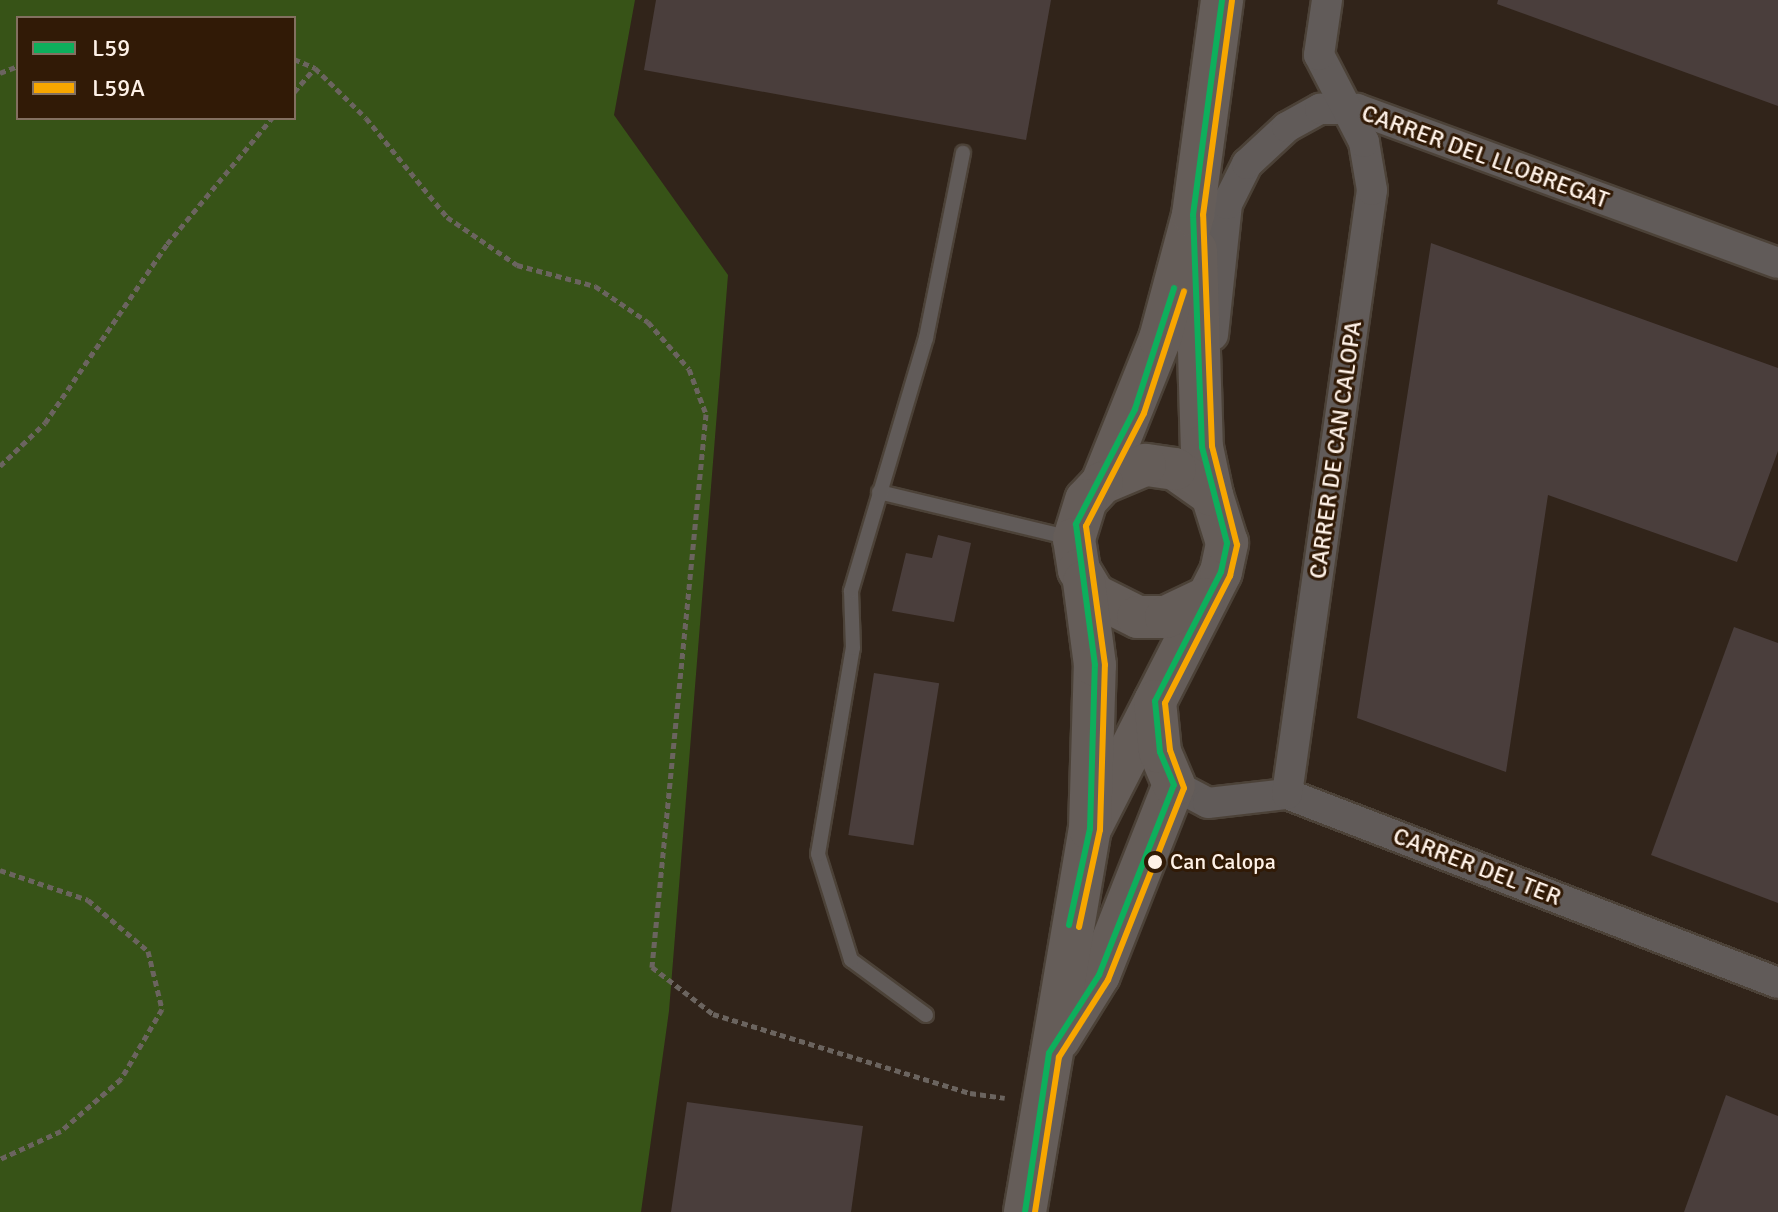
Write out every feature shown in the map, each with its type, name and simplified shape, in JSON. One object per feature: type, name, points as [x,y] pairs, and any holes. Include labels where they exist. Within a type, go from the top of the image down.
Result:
[{"type":"main road","points":[[1102,483],[1160,339],[1193,215],[1222,0]]},
{"type":"main road","points":[[1090,829],[1204,599],[1221,572],[1227,543],[1212,495],[1199,395],[1193,215]]},
{"type":"main road","points":[[1025,1212],[1049,1053],[1090,829],[1095,665],[1084,582],[1074,539],[1086,500],[1102,483],[1121,471],[1161,465],[1190,476],[1212,495]]},
{"type":"main road","points":[[1084,582],[1105,603],[1138,617],[1166,617],[1204,599]]},
{"type":"main road","points":[[1049,1053],[1099,975],[1174,785],[1160,752],[1155,701]]},
{"type":"street","name":"CARRER DE CAN CALOPA","points":[[1287,794],[1372,190],[1364,142],[1319,55],[1327,0]]},
{"type":"street","name":"CARRER DEL LLOBREGAT","points":[[1199,395],[1215,325],[1227,204],[1247,164],[1298,121],[1320,109],[1348,109],[1778,263]]},
{"type":"street","name":"CARRER DEL TER","points":[[1174,785],[1208,803],[1287,794],[1778,983]]},
{"type":"lane","points":[[926,1015],[851,960],[818,854],[853,648],[851,591],[926,338],[963,153]]},
{"type":"lane","points":[[879,492],[1074,539]]},
{"type":"path","points":[[296,60],[315,68],[366,118],[447,217],[517,265],[595,286],[648,322],[689,369],[706,414],[697,555],[652,967],[713,1014],[970,1093],[1042,1102]]},
{"type":"path","points":[[296,90],[315,68]]},
{"type":"path","points":[[0,466],[45,423],[167,244],[270,120]]},
{"type":"path","points":[[0,870],[88,900],[148,951],[162,1009],[121,1079],[61,1131],[0,1159]]},
{"type":"green space","points":[[0,0],[635,0],[614,115],[728,275],[669,1011],[641,1212],[0,1212]]},
{"type":"building","points":[[656,0],[1051,0],[1026,140],[644,70]]},
{"type":"building","points":[[1498,0],[1778,0],[1778,106],[1497,4]]},
{"type":"building","points":[[1431,243],[1778,368],[1778,451],[1737,562],[1548,495],[1506,772],[1357,718]]},
{"type":"building","points":[[938,535],[971,543],[954,622],[892,611],[906,553],[932,558]]},
{"type":"building","points":[[1734,627],[1778,643],[1778,903],[1651,855]]},
{"type":"building","points":[[874,673],[939,683],[914,845],[848,835]]},
{"type":"building","points":[[1726,1095],[1778,1116],[1778,1212],[1684,1212]]},
{"type":"building","points":[[687,1102],[863,1126],[851,1212],[671,1212]]},
{"type":"transit line","name":"L59","points":[[1025,1212],[1049,1053],[1099,975],[1174,785],[1160,752],[1155,701],[1221,572],[1227,543],[1202,447],[1193,215],[1222,0]]},
{"type":"transit line","name":"L59A","points":[[1035,1212],[1059,1057],[1108,980],[1184,788],[1170,750],[1165,703],[1230,576],[1237,545],[1212,446],[1203,215],[1232,1]]},
{"type":"transit line","name":"L59","points":[[1069,925],[1090,829],[1095,665],[1076,524],[1135,409],[1174,288]]},
{"type":"transit line","name":"L59A","points":[[1079,927],[1100,830],[1105,665],[1086,526],[1144,413],[1184,291]]},
{"type":"place","name":"Can Calopa","points":[[1155,862]]}]
